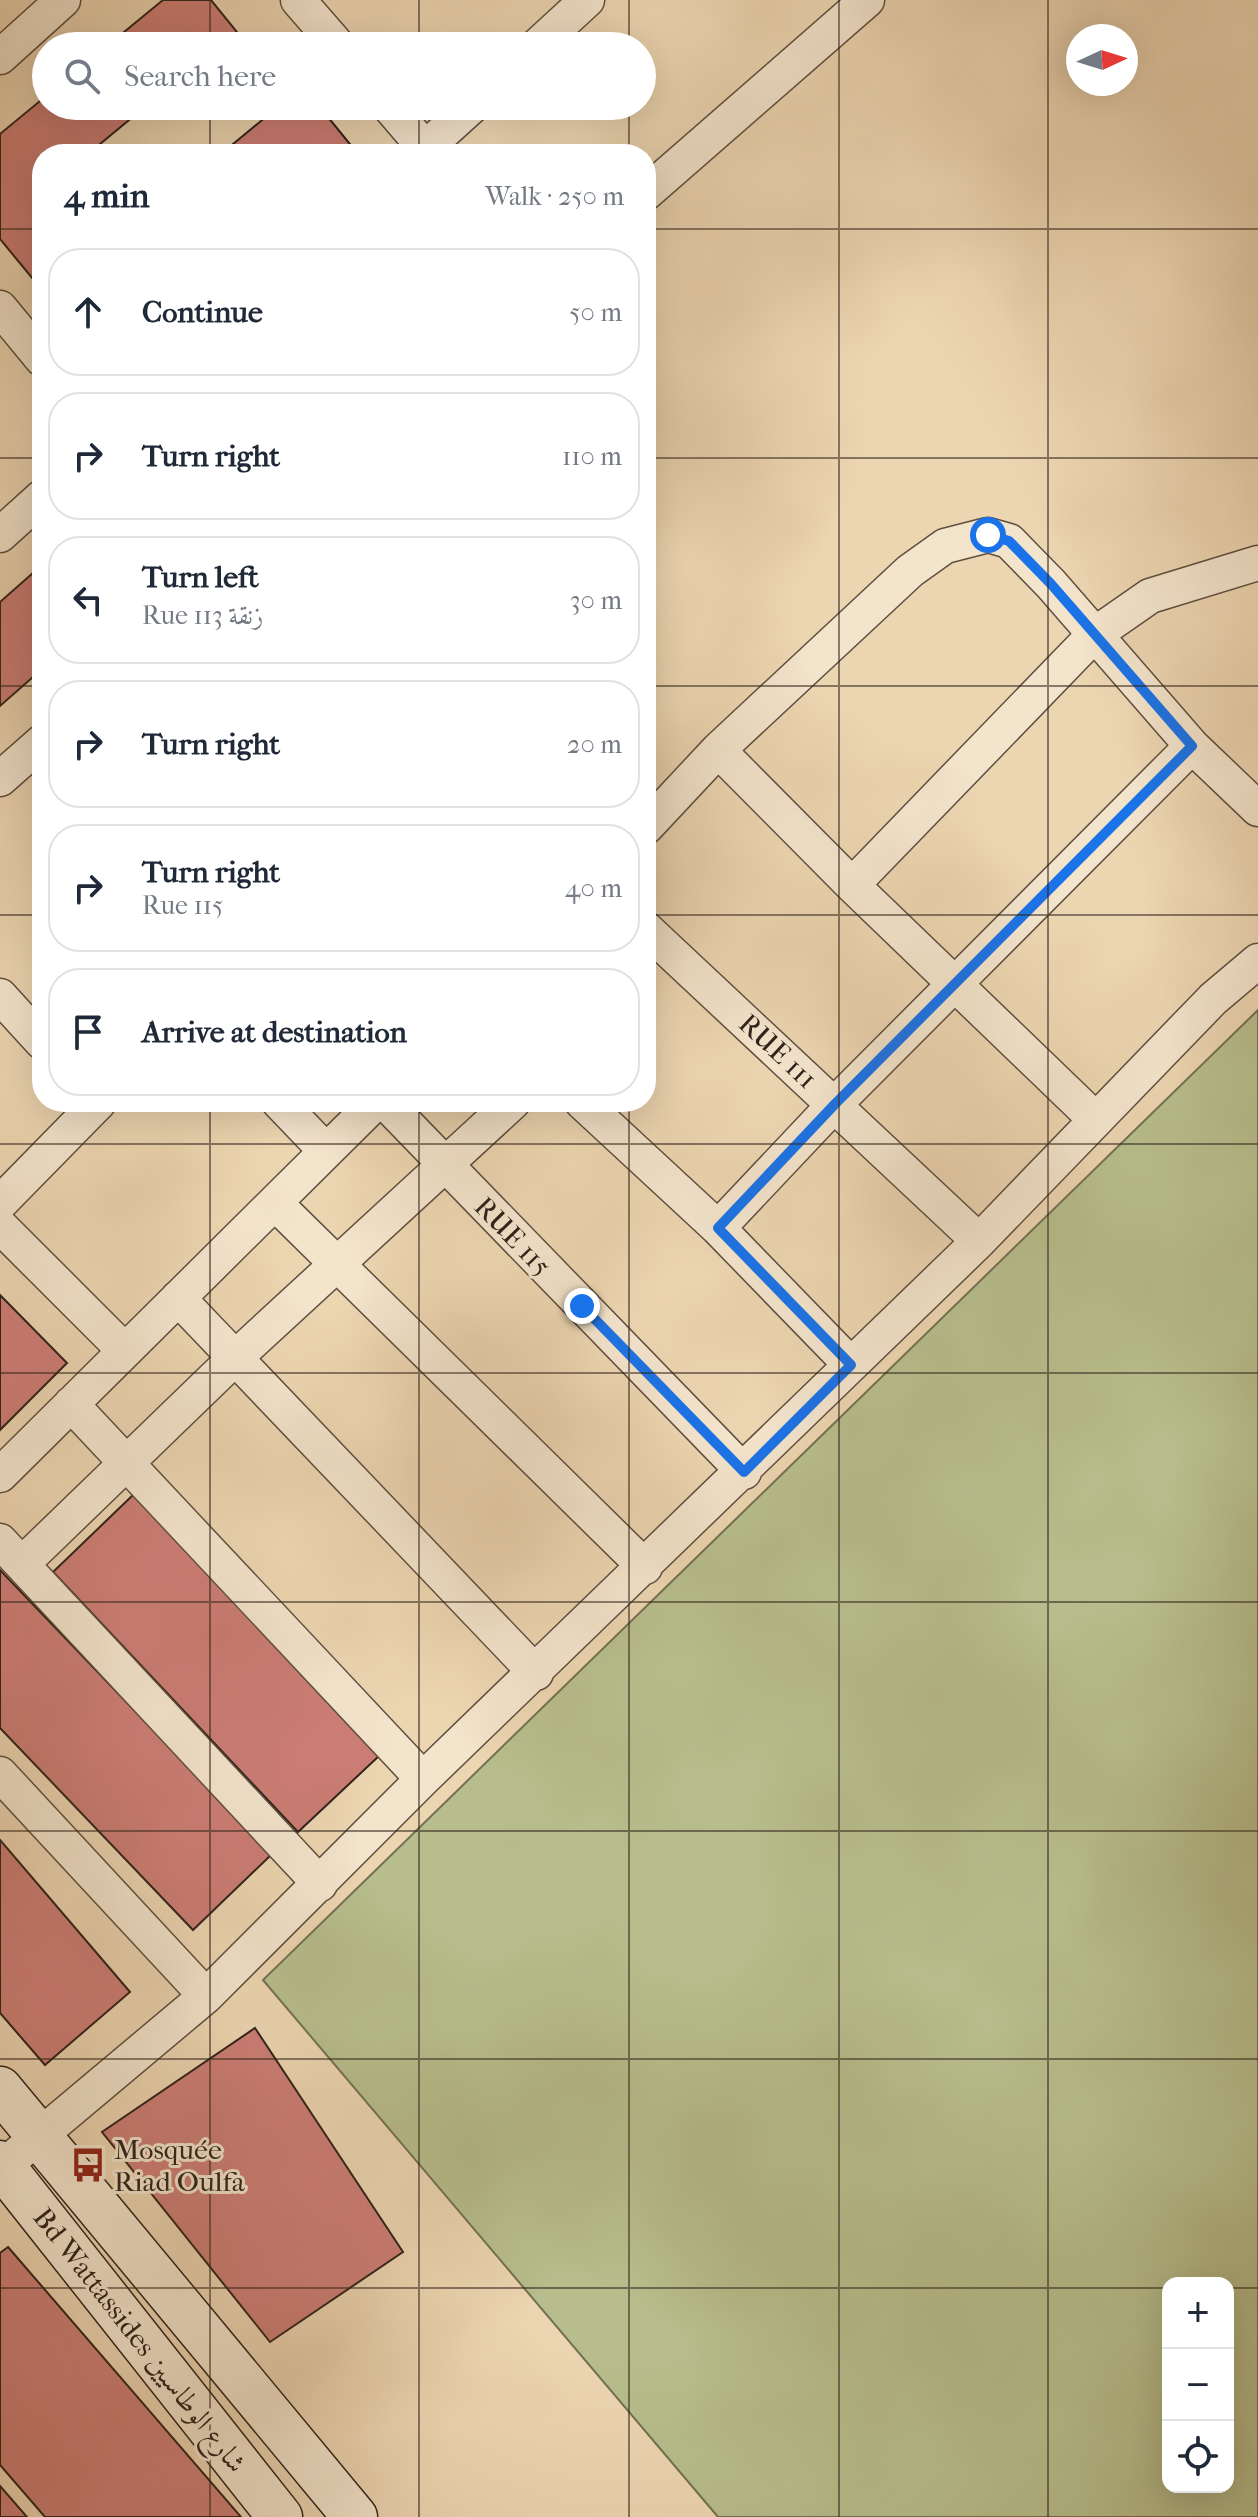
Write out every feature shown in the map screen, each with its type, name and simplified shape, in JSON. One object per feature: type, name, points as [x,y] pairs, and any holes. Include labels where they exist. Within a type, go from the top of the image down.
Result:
[{"type":"street","points":[[0,57],[63,0]]},
{"type":"street","points":[[298,0],[326,32]]},
{"type":"street","points":[[552,32],[587,0]]},
{"type":"street","points":[[656,184],[867,0]]},
{"type":"street","points":[[400,120],[419,144]]},
{"type":"street","points":[[433,144],[458,120]]},
{"type":"street","points":[[0,308],[32,347]]},
{"type":"street","points":[[0,535],[32,506]]},
{"type":"street","points":[[656,816],[718,750],[910,571],[945,546],[967,537],[988,535],[1009,541],[1192,746],[1258,809]]},
{"type":"street","points":[[852,885],[1094,635],[1150,596],[1258,563]]},
{"type":"street","points":[[718,1228],[835,1104],[1192,746]]},
{"type":"street","points":[[718,750],[852,885],[1095,1119]]},
{"type":"street","points":[[0,779],[32,751]]},
{"type":"street","name":"RUE 111","points":[[656,938],[979,1241]]},
{"type":"street","points":[[1,2166],[206,1996],[423,1779],[744,1472],[979,1241],[1213,999],[1258,961]]},
{"type":"street","points":[[0,996],[32,1031]]},
{"type":"street","points":[[0,1203],[88,1112]]},
{"type":"street","points":[[289,1112],[326,1151]]},
{"type":"street","points":[[0,1475],[366,1112]]},
{"type":"street","name":"RUE 115","points":[[394,1112],[744,1472]]},
{"type":"street","points":[[320,1884],[12,1552],[127,1463],[236,1357],[502,1112]]},
{"type":"street","points":[[593,1112],[718,1228],[851,1365]]},
{"type":"street","points":[[275,1203],[645,1567]]},
{"type":"street","points":[[0,1226],[125,1351]]},
{"type":"street","points":[[178,1298],[536,1673]]},
{"type":"street","points":[[71,1404],[423,1779]]},
{"type":"street","points":[[0,1774],[206,1996]]},
{"type":"street","name":"Bd Wattassides شارع الوطاسيين","points":[[0,2089],[355,2517]]},
{"type":"street","name":"Bd Wattassides شارع الوطاسيين","points":[[1,2166],[280,2517]]},
{"type":"green space","points":[[1258,1010],[1258,2517],[718,2517],[263,1980]]},
{"type":"building","points":[[163,0],[211,0],[237,32],[124,32]]},
{"type":"building","points":[[32,108],[32,120],[129,120],[100,144],[32,144],[32,278],[0,239],[0,134]]},
{"type":"building","points":[[262,120],[330,120],[350,144],[233,144]]},
{"type":"building","points":[[32,574],[32,678],[0,706],[0,602]]},
{"type":"building","points":[[0,1295],[67,1363],[0,1430]]},
{"type":"building","points":[[134,1494],[380,1755],[298,1832],[53,1572]]},
{"type":"building","points":[[0,1570],[272,1854],[193,1930],[0,1728]]},
{"type":"building","points":[[0,1840],[130,1992],[45,2065],[0,2013]]},
{"type":"building","points":[[255,2028],[403,2252],[270,2342],[102,2132]]},
{"type":"building","points":[[8,2247],[241,2517],[45,2517],[0,2465],[0,2253]]},
{"type":"building","points":[[0,2486],[27,2517],[0,2517]]},
{"type":"place","name":"Mosquée Riad Oulfa","points":[[88,2165]]},
{"type":"route","points":[[582,1306],[744,1472],[851,1365],[718,1228],[835,1104],[1192,746],[1051,584],[1009,541],[988,535]]}]
